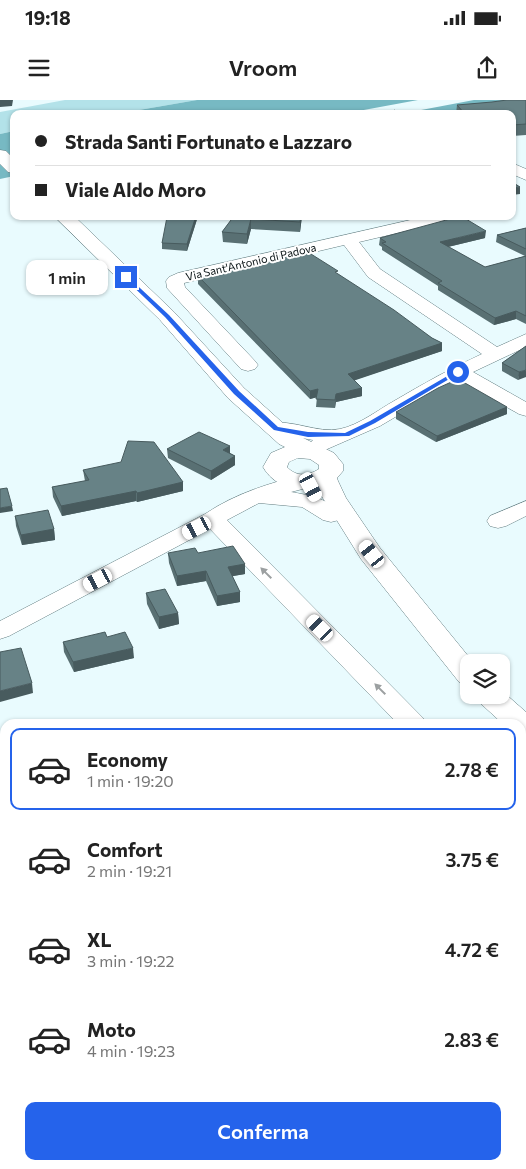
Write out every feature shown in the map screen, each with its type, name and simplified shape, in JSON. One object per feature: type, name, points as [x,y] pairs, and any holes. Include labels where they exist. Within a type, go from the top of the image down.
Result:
[{"type":"main road","points":[[0,155],[10,164]]},
{"type":"main road","points":[[71,223],[167,316],[236,392],[276,428],[316,470],[326,482],[331,494],[360,540],[460,665]]},
{"type":"main road","points":[[236,392],[246,414],[273,446],[280,467]]},
{"type":"main road","points":[[280,467],[293,452],[316,470],[317,498],[331,515],[360,540]]},
{"type":"main road","points":[[499,704],[516,719]]},
{"type":"street","name":"Via Sant'Antonio di Padova","points":[[248,365],[176,288],[175,281],[184,277],[433,220]]},
{"type":"street","points":[[348,239],[374,273],[496,354]]},
{"type":"street","points":[[276,428],[308,434],[346,435],[373,422],[458,372],[526,340]]},
{"type":"street","points":[[458,372],[526,410]]},
{"type":"street","points":[[0,631],[213,520],[229,508],[316,470],[343,441],[346,435]]},
{"type":"street","points":[[255,497],[280,467]]},
{"type":"street","points":[[255,497],[289,498],[309,502],[331,515]]},
{"type":"street","points":[[498,521],[526,508]]},
{"type":"street","points":[[213,520],[409,719]]},
{"type":"shaded area","points":[[65,100],[197,100],[139,110],[11,110]]},
{"type":"shaded area","points":[[197,100],[418,100],[364,110],[139,110]]},
{"type":"shaded area","points":[[474,100],[521,100],[465,110],[421,110]]},
{"type":"shaded area","points":[[10,110],[10,132],[0,134],[0,112]]},
{"type":"shaded area","points":[[10,132],[10,177],[0,179],[0,134]]},
{"type":"building","points":[[526,100],[526,124],[516,125],[516,110],[461,110],[457,105]]},
{"type":"building","points":[[166,220],[195,220],[187,244],[162,243]]},
{"type":"building","points":[[231,220],[251,220],[247,234],[222,232]]},
{"type":"building","points":[[267,220],[300,220],[300,222]]},
{"type":"building","points":[[446,220],[468,220],[486,231],[440,242],[485,267],[526,256],[526,316],[516,311],[495,318],[438,283],[442,281],[382,243],[386,242],[380,238]]},
{"type":"building","points":[[526,228],[526,249],[497,235]]},
{"type":"building","points":[[303,249],[442,343],[348,374],[362,388],[336,394],[335,400],[316,399],[318,389],[310,391],[198,276]]},
{"type":"building","points":[[526,346],[526,370],[519,372],[502,363]]},
{"type":"building","points":[[458,379],[507,407],[437,436],[396,412],[438,388]]},
{"type":"building","points":[[199,432],[230,446],[223,450],[235,456],[211,471],[167,449]]},
{"type":"building","points":[[128,441],[154,442],[183,482],[137,493],[136,491],[61,506],[52,487],[89,480],[83,470],[121,462]]},
{"type":"building","points":[[7,488],[12,506],[0,508],[0,489]]},
{"type":"building","points":[[48,510],[54,529],[21,535],[15,516]]},
{"type":"building","points":[[233,546],[245,564],[228,567],[240,592],[217,596],[206,571],[177,576],[168,553],[195,548],[198,553]]},
{"type":"building","points":[[165,589],[178,613],[159,617],[146,593]]},
{"type":"building","points":[[105,632],[107,637],[125,632],[133,648],[73,662],[63,642]]},
{"type":"building","points":[[21,648],[32,683],[0,691],[0,652]]},
{"type":"route","points":[[126,277],[167,316],[236,392],[276,428],[289,432],[346,435],[373,422],[458,372]]}]
